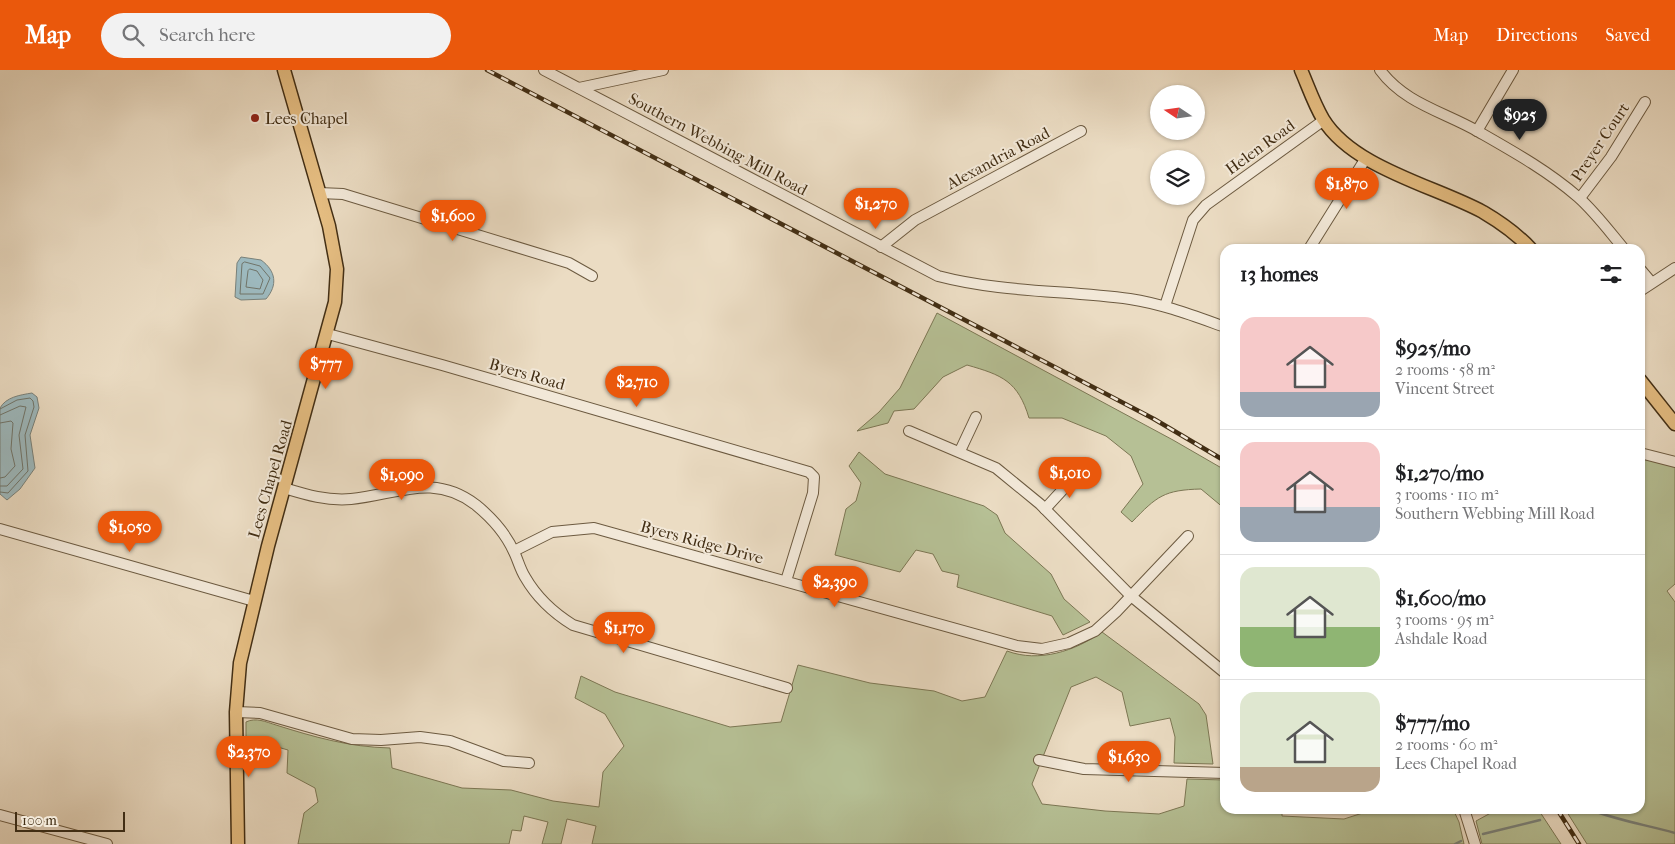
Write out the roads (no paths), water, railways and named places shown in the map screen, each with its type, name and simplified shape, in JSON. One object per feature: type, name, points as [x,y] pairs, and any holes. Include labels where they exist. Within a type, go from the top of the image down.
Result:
[{"type":"main road","name":"Lees Chapel Road","points":[[238,844],[236,712],[240,662],[284,488],[328,334],[335,302],[337,269],[329,226],[284,70]]},
{"type":"main road","points":[[1301,70],[1324,120],[1345,142],[1366,158],[1402,177],[1482,212],[1500,222],[1525,244]]},
{"type":"main road","points":[[1645,386],[1675,424]]},
{"type":"street","name":"Southern Webbing Mill Road","points":[[544,70],[938,276],[973,285],[1130,299],[1165,306],[1220,325]]},
{"type":"street","points":[[579,88],[663,70]]},
{"type":"street","points":[[1380,70],[1388,81],[1402,94],[1477,131],[1547,173],[1580,198],[1620,244]]},
{"type":"street","points":[[1477,131],[1513,70]]},
{"type":"street","name":"Preyer Court","points":[[1580,198],[1611,157],[1645,102]]},
{"type":"street","name":"Helen Road","points":[[1165,306],[1193,220],[1206,205],[1324,120]]},
{"type":"street","name":"Alexandria Road","points":[[881,247],[915,220],[1081,131]]},
{"type":"street","points":[[1312,244],[1366,158]]},
{"type":"street","points":[[319,193],[352,197],[568,263],[592,276]]},
{"type":"street","points":[[1645,287],[1675,268]]},
{"type":"street","points":[[1645,275],[1651,282]]},
{"type":"street","name":"Byers Road","points":[[328,334],[442,365],[808,472],[814,478],[812,493],[786,581]]},
{"type":"street","points":[[960,451],[976,417]]},
{"type":"street","points":[[909,431],[960,451],[996,468],[1045,509],[1131,596],[1220,669]]},
{"type":"street","points":[[1645,454],[1675,462]]},
{"type":"street","points":[[1045,509],[1078,473]]},
{"type":"street","points":[[284,488],[332,500],[353,499],[409,487],[430,488],[455,493],[475,504],[491,518],[514,551],[524,575],[539,598],[552,612],[572,625],[787,688]]},
{"type":"street","name":"Byers Ridge Drive","points":[[514,551],[552,532],[594,528],[1017,646],[1042,649],[1069,643],[1095,631],[1188,536]]},
{"type":"street","points":[[0,530],[254,601]]},
{"type":"street","points":[[236,712],[260,714],[352,740],[420,737],[450,741],[504,761],[530,762]]},
{"type":"street","points":[[1039,760],[1084,769],[1220,773]]},
{"type":"street","points":[[1465,814],[1474,844]]},
{"type":"street","points":[[0,815],[107,844]]},
{"type":"water","points":[[241,257],[261,260],[270,269],[274,283],[266,299],[241,300],[235,297],[237,263]]},
{"type":"water","points":[[32,393],[37,397],[39,408],[30,435],[35,468],[20,489],[7,500],[0,494],[0,408],[10,399]]},
{"type":"waterway","points":[[1602,814],[1675,833]]},
{"type":"waterway","points":[[1483,834],[1540,820]]},
{"type":"waterway","points":[[1455,844],[1461,841]]},
{"type":"railway","points":[[487,70],[1154,419],[1220,458]]},
{"type":"railway","points":[[1560,814],[1579,844]]},
{"type":"place","name":"Lees Chapel","points":[[255,118]]}]
